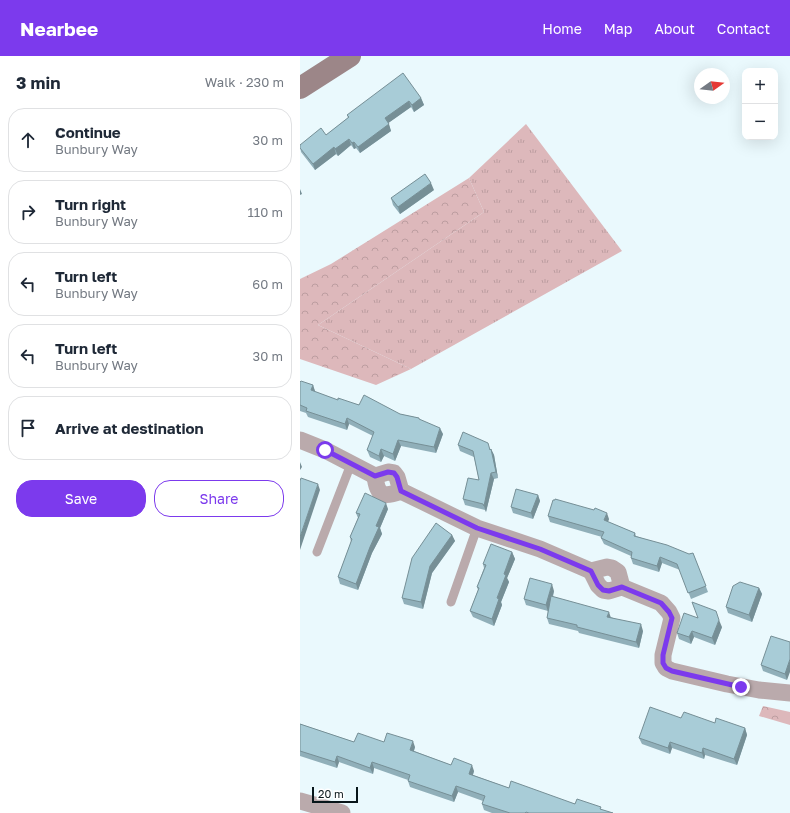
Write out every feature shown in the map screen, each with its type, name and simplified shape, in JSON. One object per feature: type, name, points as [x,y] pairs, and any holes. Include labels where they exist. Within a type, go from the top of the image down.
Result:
[{"type":"main road","points":[[300,88],[350,56]]},
{"type":"street","points":[[300,440],[325,450],[375,476],[388,472],[394,473],[397,477],[401,491],[477,528],[540,549],[591,571],[607,567],[612,568],[618,572],[622,587],[661,603],[669,612],[672,618],[663,655],[663,663],[666,668],[672,671],[727,684],[759,690],[790,693]]},
{"type":"street","points":[[300,801],[342,813]]},
{"type":"lane","points":[[317,552],[351,464]]},
{"type":"lane","points":[[451,602],[477,528]]},
{"type":"green space","points":[[526,124],[622,251],[411,369],[318,325],[484,212],[469,178]]},
{"type":"green space","points":[[469,178],[484,212],[318,325],[411,369],[376,385],[300,359],[300,279],[331,264]]},
{"type":"green space","points":[[763,706],[790,712],[790,725],[759,716]]},
{"type":"building","points":[[403,73],[421,98],[412,105],[409,101],[385,118],[389,124],[358,147],[349,139],[335,149],[334,147],[313,164],[300,148],[300,145],[321,128],[326,135],[349,117],[347,115]]},
{"type":"building","points":[[425,174],[431,183],[398,207],[391,198]]},
{"type":"building","points":[[301,381],[313,385],[311,390],[338,400],[338,398],[359,405],[364,395],[400,414],[419,418],[440,428],[434,447],[398,440],[393,454],[381,449],[379,456],[367,450],[374,432],[347,418],[345,424],[306,411],[307,408],[300,405]]},
{"type":"building","points":[[463,432],[488,443],[490,450],[491,449],[496,472],[491,473],[484,506],[483,504],[463,499],[468,478],[479,480],[473,451],[458,445]]},
{"type":"building","points":[[301,478],[318,484],[300,537],[300,481]]},
{"type":"building","points":[[516,489],[538,495],[531,513],[511,507]]},
{"type":"building","points":[[365,493],[386,503],[376,526],[379,527],[356,584],[338,577],[352,539],[350,537],[360,514],[356,513]]},
{"type":"building","points":[[555,499],[594,510],[595,508],[607,513],[604,520],[635,533],[634,536],[667,545],[689,554],[693,553],[706,586],[688,593],[677,564],[660,557],[657,566],[631,558],[632,552],[601,538],[604,532],[548,516],[553,500]]},
{"type":"building","points":[[436,523],[452,535],[430,566],[421,602],[402,598],[412,558]]},
{"type":"building","points":[[491,544],[512,552],[504,574],[506,575],[497,598],[499,599],[492,619],[470,611],[479,588],[477,587],[486,565],[483,564]]},
{"type":"building","points":[[530,578],[552,584],[546,605],[524,599]]},
{"type":"building","points":[[740,582],[759,588],[749,615],[726,607],[733,586]]},
{"type":"building","points":[[551,596],[609,612],[607,617],[641,624],[636,642],[547,618]]},
{"type":"building","points":[[692,602],[716,611],[719,620],[712,638],[692,631],[689,637],[677,633],[684,613],[698,618]]},
{"type":"building","points":[[771,636],[790,642],[790,659],[785,674],[761,665]]},
{"type":"building","points":[[650,707],[681,718],[684,712],[715,723],[716,718],[745,728],[734,759],[703,748],[702,753],[670,742],[668,748],[639,738]]},
{"type":"building","points":[[300,724],[354,742],[358,733],[384,742],[387,733],[413,741],[410,750],[451,765],[454,758],[472,765],[469,774],[509,788],[511,781],[575,804],[577,799],[601,807],[600,809],[613,813],[510,813],[482,804],[485,796],[456,786],[452,796],[408,781],[410,775],[372,762],[370,768],[337,756],[335,762],[300,751]]},
{"type":"route","points":[[325,450],[375,476],[388,472],[394,473],[397,477],[401,491],[477,528],[540,549],[591,571],[598,585],[603,590],[609,591],[622,587],[661,603],[672,618],[663,655],[663,663],[666,668],[672,671],[741,687]]}]
